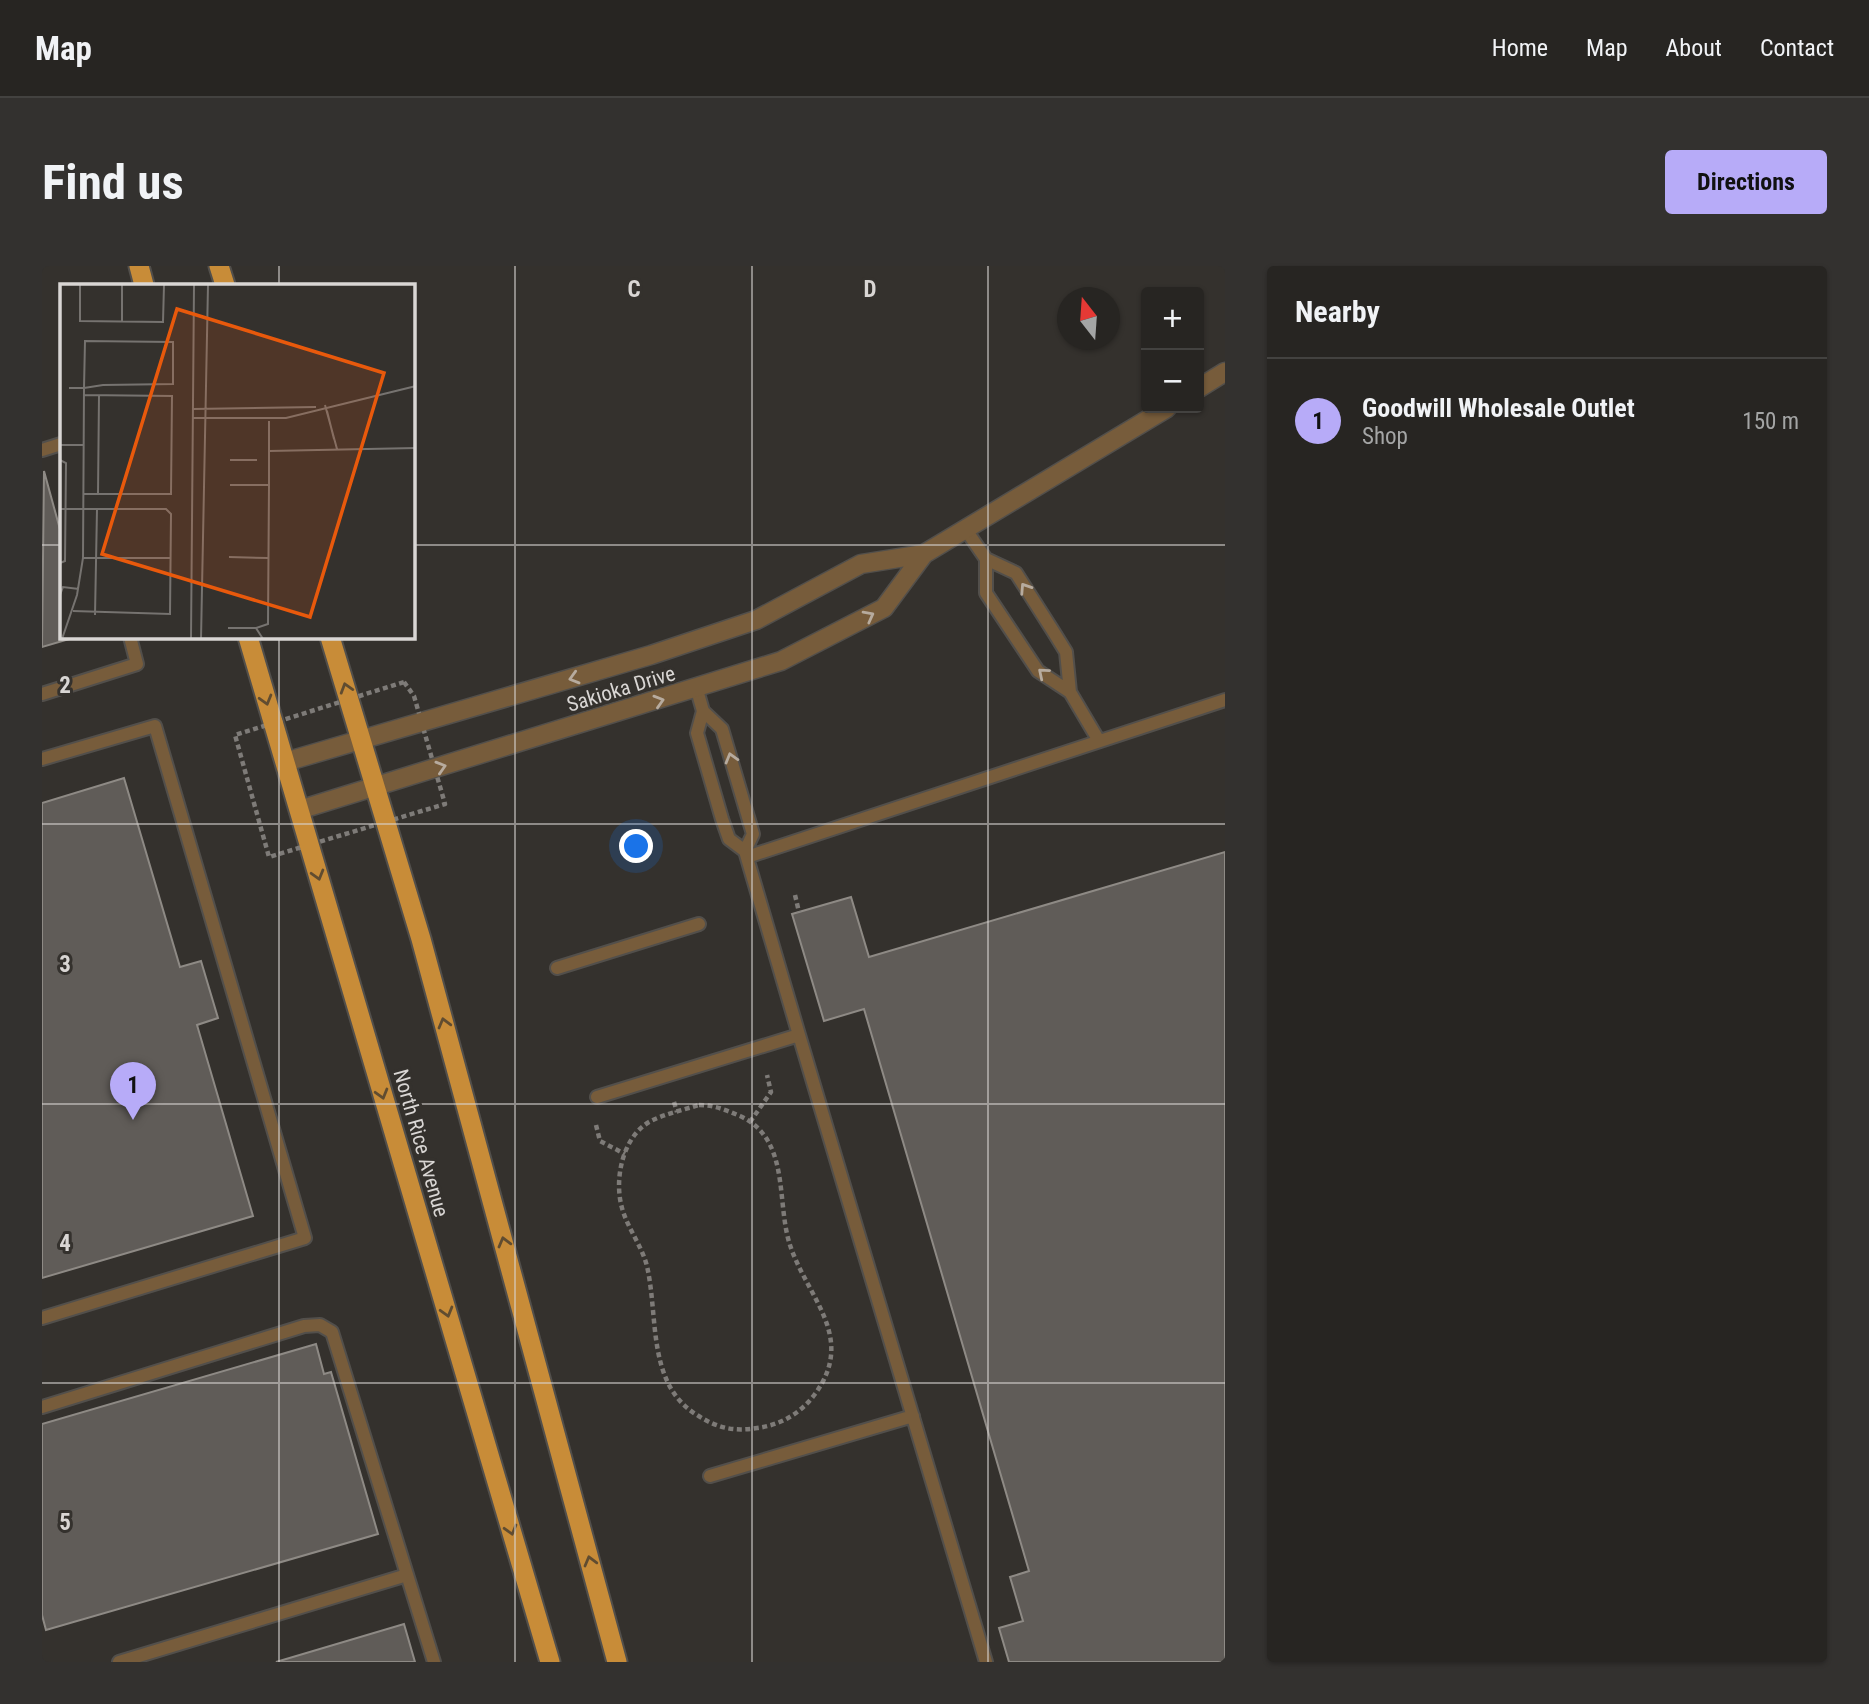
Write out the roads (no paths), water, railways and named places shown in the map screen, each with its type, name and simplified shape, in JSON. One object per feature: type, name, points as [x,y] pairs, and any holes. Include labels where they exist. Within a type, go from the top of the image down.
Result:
[{"type":"highway","points":[[139,266],[144,284]]},
{"type":"highway","points":[[219,266],[225,284]]},
{"type":"highway","name":"North Rice Avenue","points":[[249,639],[550,1662]]},
{"type":"highway","points":[[331,639],[425,952],[617,1662]]},
{"type":"street","points":[[1204,385],[1225,372]]},
{"type":"street","name":"Sakioka Drive","points":[[285,762],[651,655],[756,620],[860,564],[924,554],[1159,413]]},
{"type":"street","name":"Sakioka Drive","points":[[299,810],[697,690],[781,661],[884,608],[924,554]]},
{"type":"lane","points":[[42,450],[60,444]]},
{"type":"lane","points":[[965,530],[986,559],[1016,573],[1053,631],[1066,652],[1070,692],[1099,741]]},
{"type":"lane","points":[[986,559],[986,593],[1038,671],[1070,692]]},
{"type":"lane","points":[[42,694],[137,664],[131,639]]},
{"type":"lane","points":[[697,690],[703,711],[722,729],[753,834],[746,854]]},
{"type":"lane","points":[[746,854],[1225,700]]},
{"type":"lane","points":[[703,711],[697,733],[722,819],[729,839],[746,854],[986,1662]]},
{"type":"lane","points":[[42,759],[155,726],[305,1238],[42,1318]]},
{"type":"lane","points":[[557,968],[699,924]]},
{"type":"lane","points":[[597,1097],[799,1035]]},
{"type":"lane","points":[[42,1407],[304,1326],[320,1325],[332,1332],[434,1662]]},
{"type":"lane","points":[[710,1476],[913,1416]]},
{"type":"lane","points":[[119,1662],[407,1575]]},
{"type":"place","name":"Goodwill Wholesale Outlet","points":[[133,1120]]}]
